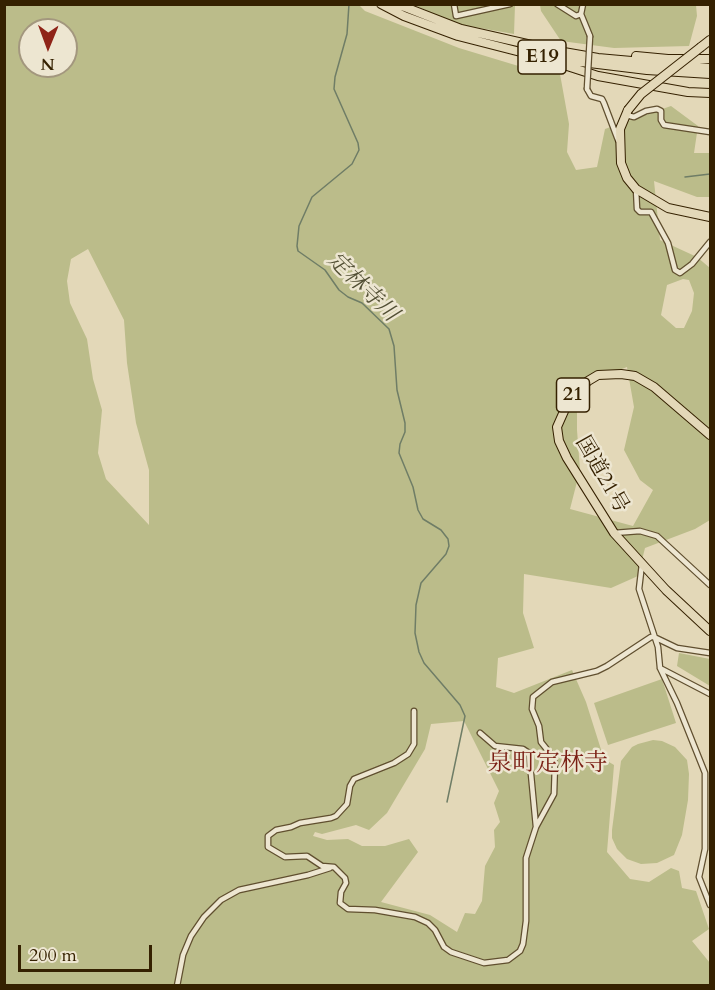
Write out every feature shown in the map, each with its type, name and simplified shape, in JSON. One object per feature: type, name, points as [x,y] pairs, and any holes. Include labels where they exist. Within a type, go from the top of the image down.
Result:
[{"type":"highway","name":"E19","points":[[381,4],[404,16],[458,36],[540,57],[647,70],[711,74]]},
{"type":"highway","name":"E19","points":[[397,4],[460,29],[513,42],[598,58],[711,68]]},
{"type":"highway","points":[[711,40],[641,94],[627,112],[620,129],[621,162],[627,178],[636,189],[668,208],[711,217]]},
{"type":"highway","points":[[513,42],[668,59],[711,59]]},
{"type":"highway","points":[[540,57],[598,76],[678,91],[711,93]]},
{"type":"highway","name":"国道21号","points":[[711,435],[654,387],[634,376],[621,374],[598,375],[577,390],[569,400],[557,427],[559,441],[589,496],[617,536],[666,590],[711,631]]},
{"type":"street","points":[[454,4],[456,16],[510,4]]},
{"type":"street","points":[[557,4],[576,16],[580,14]]},
{"type":"street","points":[[583,4],[580,14],[590,36],[587,89],[591,96],[602,99],[620,146]]},
{"type":"street","points":[[627,112],[634,117],[657,109],[661,111],[661,120],[664,125],[711,132]]},
{"type":"street","points":[[636,189],[637,209],[640,212],[651,212],[668,243],[675,270],[680,273],[692,264],[711,242]]},
{"type":"street","points":[[617,536],[640,531],[657,537],[711,585]]},
{"type":"street","points":[[639,559],[639,589],[658,647],[660,668],[705,772],[705,849],[699,877],[711,905]]},
{"type":"street","points":[[414,711],[414,744],[408,754],[394,763],[354,779],[350,786],[347,804],[336,816],[276,830],[271,833],[267,842],[268,847],[285,857],[308,856],[322,866],[334,867],[345,878],[346,884],[341,892],[340,903],[348,909],[375,910],[415,917],[428,923],[435,930],[447,950],[484,963],[508,960],[520,951],[525,936],[525,867],[529,845],[554,794],[555,764],[553,757],[541,742],[540,726],[532,709],[533,697],[552,682],[607,666],[651,637],[677,648],[711,653]]},
{"type":"street","points":[[660,668],[711,694]]},
{"type":"street","points":[[480,733],[495,746],[523,749],[529,753],[536,827]]},
{"type":"street","points":[[177,986],[183,955],[190,936],[221,900],[239,890],[334,867]]},
{"type":"green space","points":[[5,5],[359,5],[365,11],[459,48],[525,68],[560,74],[569,124],[567,152],[576,170],[597,167],[605,129],[671,106],[698,126],[694,153],[710,153],[710,197],[697,197],[654,181],[660,240],[697,257],[710,268],[710,520],[695,529],[645,548],[638,576],[611,588],[524,574],[523,613],[534,648],[498,658],[496,687],[514,693],[572,670],[586,702],[604,759],[614,765],[607,852],[630,879],[649,882],[671,868],[679,871],[682,888],[696,891],[709,929],[692,941],[710,963],[710,985],[5,986]],"holes":[[[88,249],[124,320],[127,363],[136,423],[149,470],[149,525],[106,479],[98,453],[102,410],[93,379],[87,339],[70,303],[67,281],[71,259]],[[683,279],[689,280],[694,293],[692,311],[684,328],[676,328],[661,315],[667,285]],[[627,367],[634,407],[624,450],[640,480],[653,490],[633,526],[570,509],[580,470],[577,386]],[[464,721],[499,791],[494,803],[500,822],[494,830],[495,847],[485,866],[482,901],[475,914],[465,913],[457,932],[430,915],[381,902],[418,852],[409,839],[385,846],[362,846],[348,839],[327,840],[313,836],[315,832],[322,834],[356,825],[369,830],[387,813],[425,749],[431,724]]]},
{"type":"green space","points":[[414,5],[515,5],[514,34],[457,24]]},
{"type":"green space","points":[[540,5],[696,5],[697,16],[689,46],[614,48],[561,41],[541,11]]},
{"type":"green space","points":[[679,653],[710,659],[710,686],[677,666]]},
{"type":"green space","points":[[662,679],[676,723],[608,745],[594,703]]},
{"type":"green space","points":[[653,740],[675,747],[687,760],[688,800],[682,835],[674,855],[657,863],[641,864],[627,859],[617,849],[612,838],[612,830],[621,761],[632,747]]},
{"type":"waterway","name":"定林寺川","points":[[349,4],[347,34],[334,89],[359,150],[352,164],[312,197],[299,226],[297,246],[298,251],[325,270],[339,290],[362,303],[389,329],[394,346],[397,390],[405,423],[399,453],[423,519],[441,530],[448,539],[449,546],[446,554],[421,583],[416,605],[415,633],[424,663],[460,705],[465,716],[447,802]]},
{"type":"waterway","points":[[685,177],[710,174]]},
{"type":"district","name":"泉町定林寺","points":[[548,764]]}]
